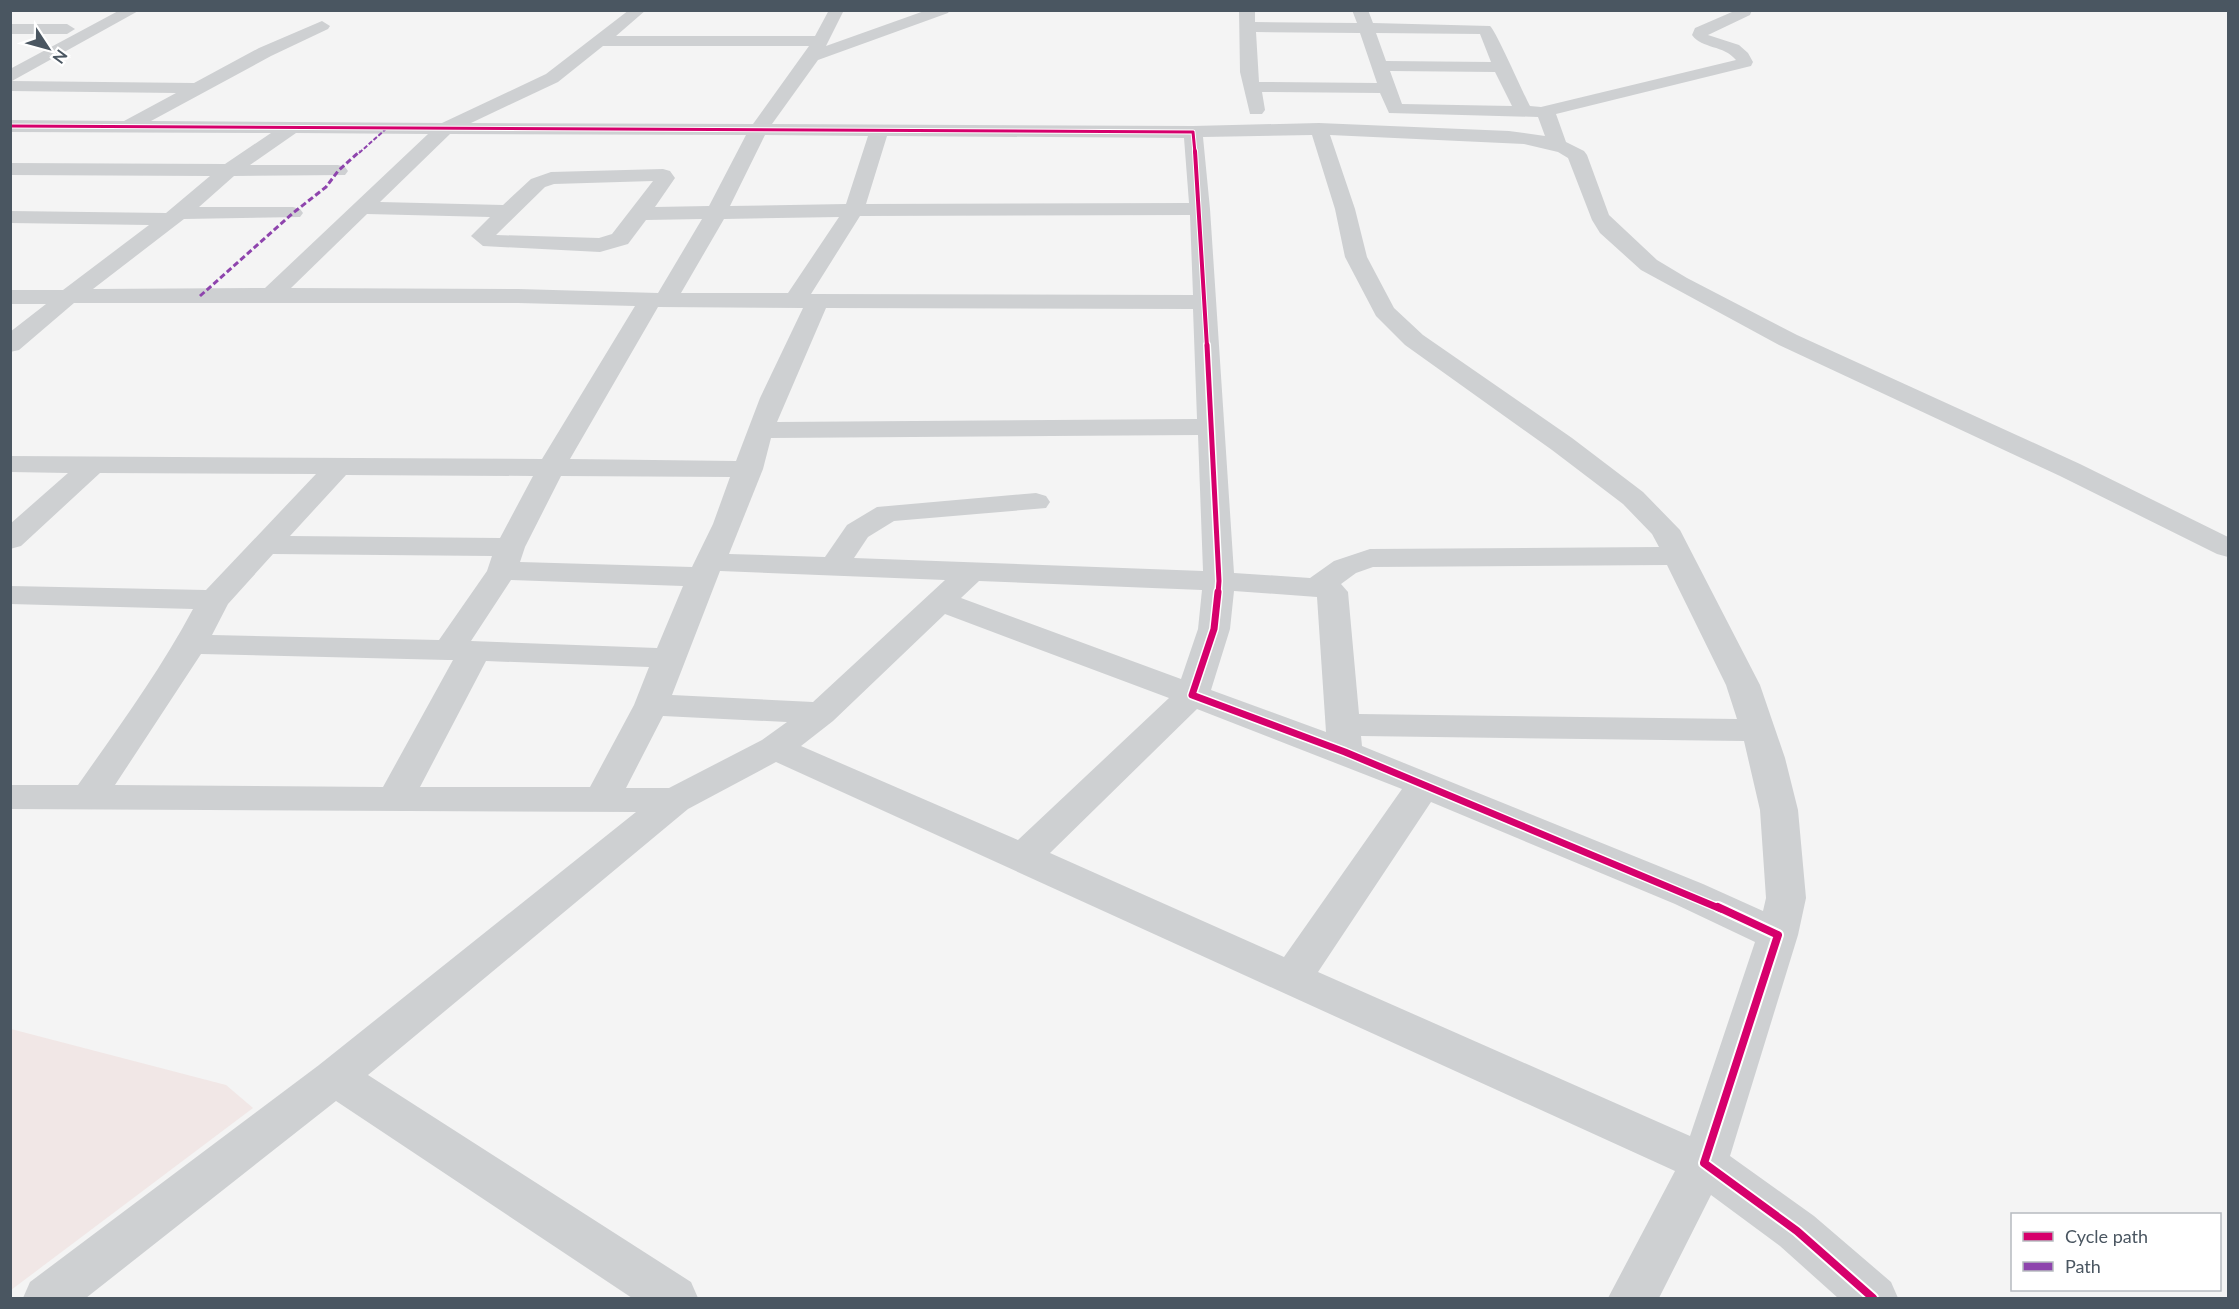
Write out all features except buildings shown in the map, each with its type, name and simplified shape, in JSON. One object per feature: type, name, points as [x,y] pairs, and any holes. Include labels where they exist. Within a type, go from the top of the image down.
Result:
[{"type":"street","points":[[10,59],[101,10]]},
{"type":"street","points":[[10,76],[134,10]]},
{"type":"street","points":[[271,295],[445,128],[552,78],[639,10]]},
{"type":"street","points":[[394,800],[462,650],[552,466],[717,212],[758,130],[816,49],[837,10]]},
{"type":"street","points":[[601,41],[816,49],[943,10]]},
{"type":"street","points":[[1395,109],[1546,112],[1563,105],[1727,68],[1745,62],[1744,58],[1738,51],[1702,38],[1701,31],[1744,11]]},
{"type":"street","points":[[1261,129],[1251,87],[1247,19],[1363,18],[1487,30],[1501,67],[1522,111]]},
{"type":"street","points":[[1363,18],[1404,131]]},
{"type":"street","points":[[12,20],[67,29]]},
{"type":"street","points":[[128,126],[195,88],[322,26]]},
{"type":"street","points":[[1380,66],[1501,67]]},
{"type":"street","points":[[10,86],[195,88]]},
{"type":"street","points":[[1251,87],[1388,88]]},
{"type":"street","points":[[1546,112],[1558,145]]},
{"type":"street","points":[[10,126],[1193,132],[1319,129],[1404,131],[1528,139],[1558,145],[1577,155],[1599,216],[1608,228],[1649,265],[1679,283],[1788,340],[2070,470],[2229,548]]},
{"type":"street","points":[[75,218],[199,127]]},
{"type":"street","points":[[10,345],[228,171],[291,128]]},
{"type":"street","points":[[602,799],[651,705],[668,658],[749,469],[760,430],[806,300],[854,210],[880,129]]},
{"type":"street","points":[[1319,129],[1345,209],[1356,257],[1384,311],[1414,340],[1562,444],[1633,498],[1665,530],[1743,685],[1758,730],[1779,810],[1786,898],[1778,935],[1704,1163],[1633,1299]]},
{"type":"street","points":[[1023,857],[1192,694],[1214,629],[1219,581],[1200,209],[1193,132]]},
{"type":"street","points":[[10,169],[338,171]]},
{"type":"street","points":[[663,175],[665,178],[620,238],[600,245],[491,241],[483,238],[482,236],[507,211],[538,183],[551,178],[663,175]]},
{"type":"street","points":[[360,208],[507,211]]},
{"type":"street","points":[[640,214],[854,210],[1200,209]]},
{"type":"street","points":[[12,218],[292,213]]},
{"type":"street","points":[[10,297],[518,296],[658,300],[1204,302]]},
{"type":"street","points":[[760,430],[1210,427]]},
{"type":"street","points":[[10,464],[749,469]]},
{"type":"street","points":[[10,540],[94,464]]},
{"type":"street","points":[[88,798],[191,644],[214,600],[338,467]]},
{"type":"street","points":[[834,566],[857,531],[887,513],[1036,502]]},
{"type":"street","points":[[267,545],[706,570],[834,566],[1320,585],[1332,592],[1343,738]]},
{"type":"street","points":[[1320,585],[1345,567],[1370,558],[1677,556]]},
{"type":"street","points":[[48,1299],[335,1077],[675,800],[775,748],[821,713],[970,573]]},
{"type":"street","points":[[10,595],[214,600]]},
{"type":"street","points":[[940,601],[1192,694],[1343,738],[1424,785],[1689,894],[1778,935]]},
{"type":"street","points":[[191,644],[462,650],[668,658]]},
{"type":"street","points":[[651,705],[821,713]]},
{"type":"street","points":[[1343,738],[1758,730]]},
{"type":"street","points":[[775,748],[1704,1163],[1797,1231],[1873,1299]]},
{"type":"street","points":[[1292,977],[1424,785]]},
{"type":"street","points":[[10,797],[675,800]]},
{"type":"street","points":[[335,1077],[673,1299]]},
{"type":"shaded area","points":[[11,1029],[226,1085],[253,1108],[11,1290]]},
{"type":"marked path","points":[[200,296],[293,213],[326,187],[338,171],[387,128]]},
{"type":"cycle path","points":[[10,126],[1193,132],[1200,209],[1219,581],[1214,629],[1192,695],[1345,752],[1689,894],[1778,935],[1704,1163],[1797,1231],[1873,1298]]}]
